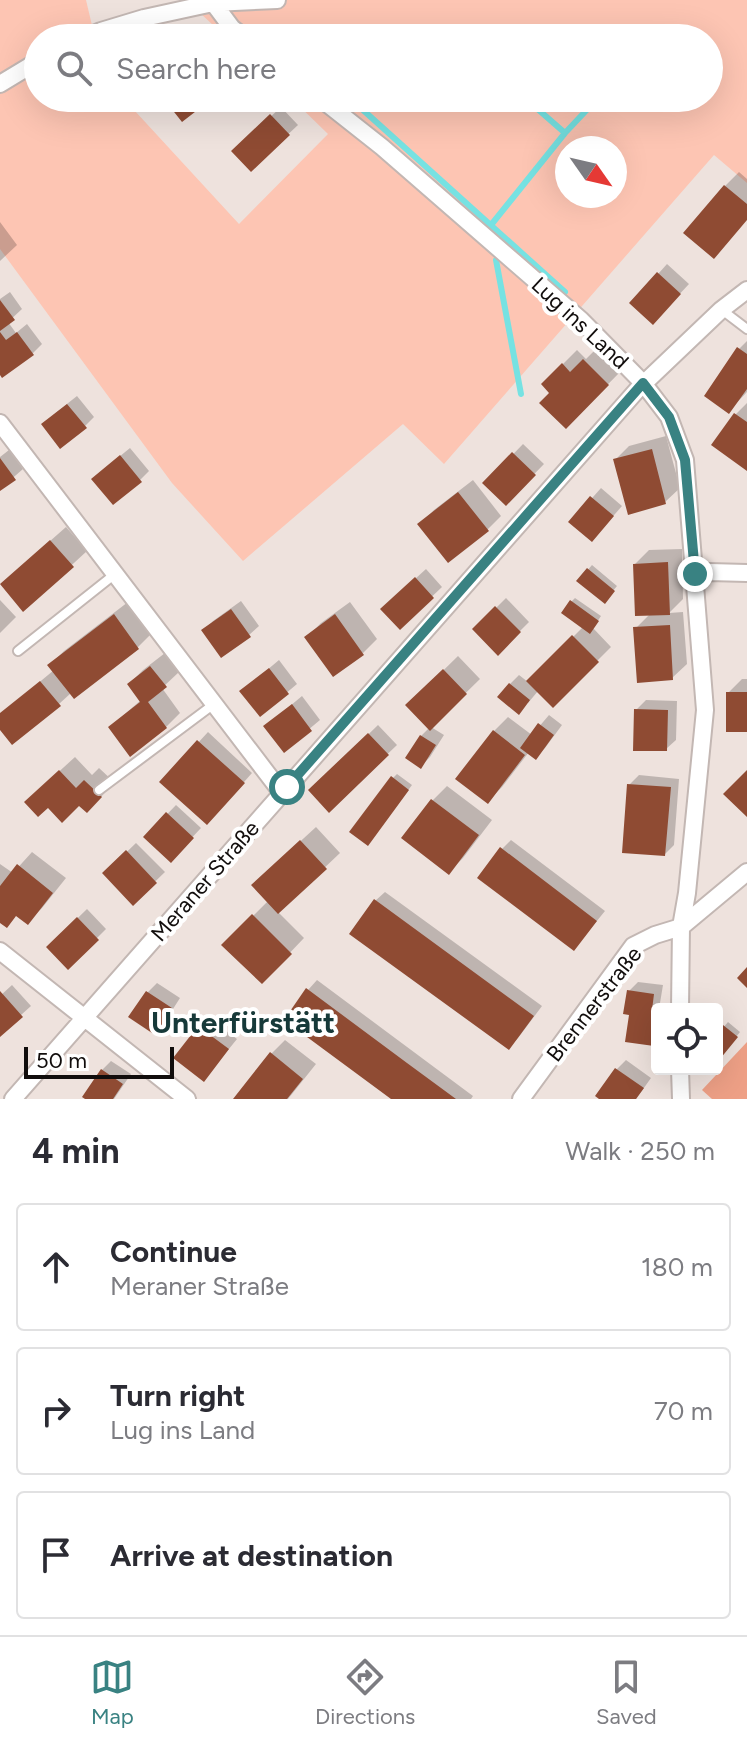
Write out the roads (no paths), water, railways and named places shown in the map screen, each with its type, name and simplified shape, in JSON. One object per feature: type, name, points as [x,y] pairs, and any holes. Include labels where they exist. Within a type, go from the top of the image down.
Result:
[{"type":"street","points":[[124,24],[212,2],[277,0]]},
{"type":"street","points":[[212,2],[229,24]]},
{"type":"street","points":[[0,84],[24,69]]},
{"type":"street","name":"Lug ins Land","points":[[338,112],[581,320],[643,383],[669,417],[685,460],[705,710],[681,927],[680,1003]]},
{"type":"street","name":"Meraner Straße","points":[[13,1099],[643,383],[721,310],[747,290]]},
{"type":"street","points":[[0,423],[282,793]]},
{"type":"street","points":[[695,574],[747,573]]},
{"type":"street","name":"Brennerstraße","points":[[521,1099],[633,946],[681,927],[747,872]]},
{"type":"street","points":[[0,951],[187,1099]]},
{"type":"street","points":[[680,1075],[681,1099]]},
{"type":"lane","points":[[721,310],[747,329]]},
{"type":"lane","points":[[18,651],[115,574]]},
{"type":"lane","points":[[99,790],[214,704]]},
{"type":"waterway","points":[[365,112],[565,292]]},
{"type":"waterway","points":[[541,112],[565,133]]},
{"type":"waterway","points":[[491,225],[585,112]]},
{"type":"waterway","points":[[496,260],[521,394]]},
{"type":"district","name":"Unterfürstätt","points":[[243,1022]]}]
